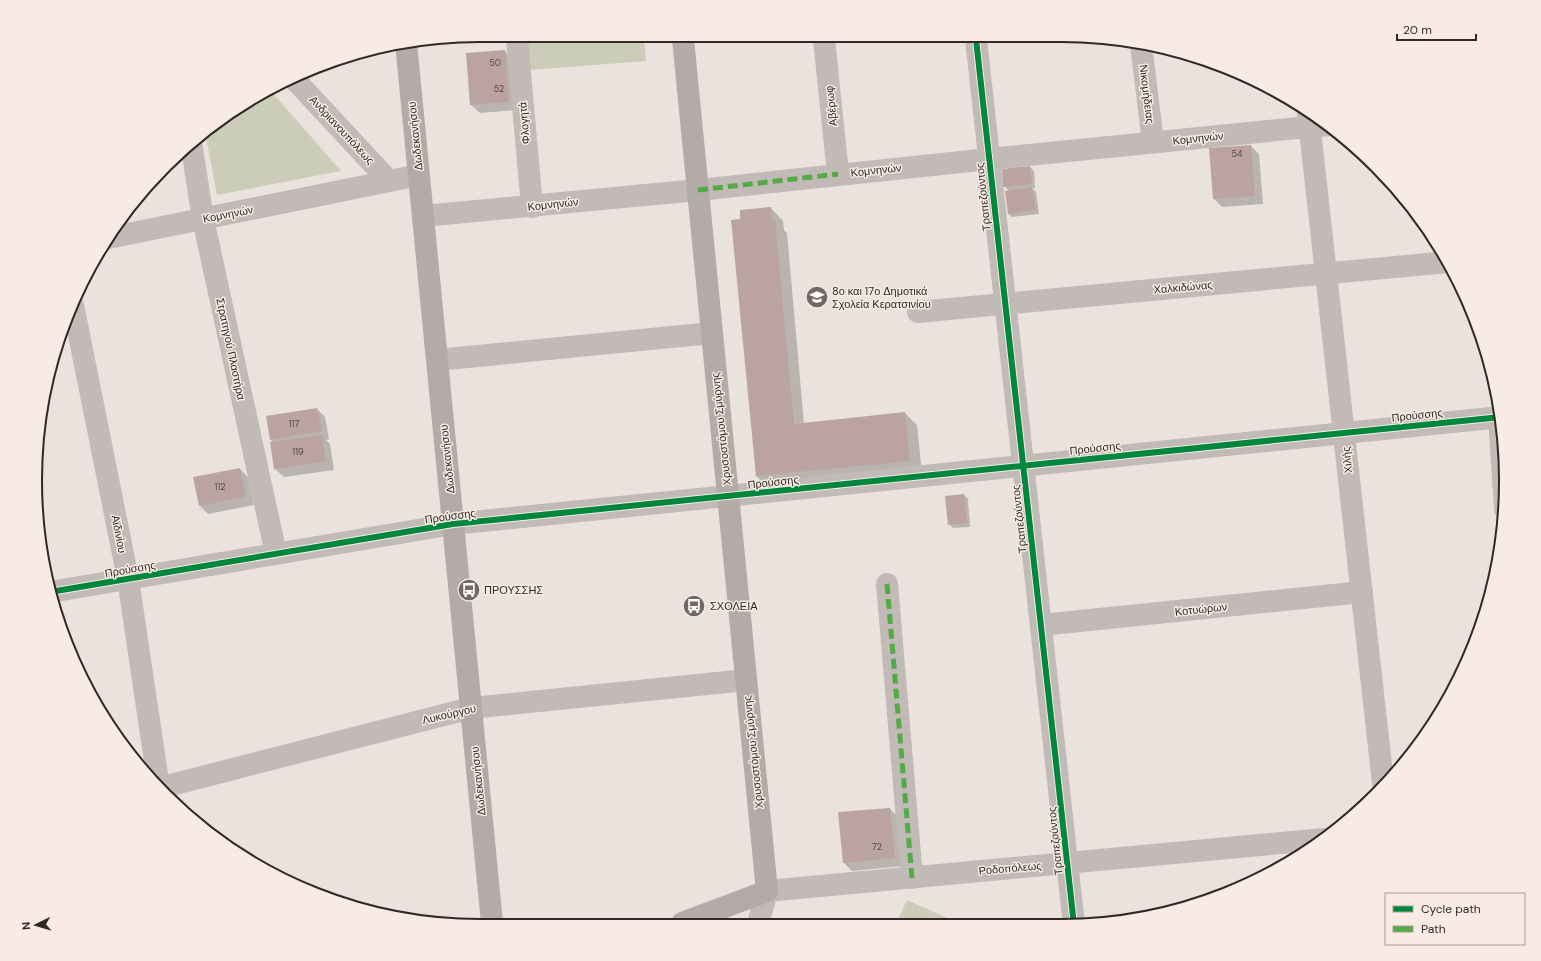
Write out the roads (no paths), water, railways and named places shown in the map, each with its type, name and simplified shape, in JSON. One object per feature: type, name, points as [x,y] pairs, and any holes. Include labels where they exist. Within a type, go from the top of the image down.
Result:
[{"type":"street","name":"Φλογητά","points":[[517,42],[532,206]]},
{"type":"street","name":"Χρυσοστόμου Σμύρνης","points":[[683,42],[767,891]]},
{"type":"street","name":"Αβέρωφ","points":[[824,42],[838,174]]},
{"type":"street","name":"Τραπεζούντος","points":[[976,42],[1073,919]]},
{"type":"street","name":"Δωδεκανήσου","points":[[407,48],[492,919]]},
{"type":"street","name":"Νικομήδειας","points":[[1142,49],[1153,142]]},
{"type":"street","name":"Ανδριανουπόλεως","points":[[297,82],[389,181]]},
{"type":"street","name":"Κομνηνών","points":[[423,216],[698,190],[989,158],[1153,142],[1313,122]]},
{"type":"street","name":"Χιλής","points":[[1315,124],[1326,273],[1382,778]]},
{"type":"street","name":"Στρατηγού Πλαστήρα","points":[[192,150],[203,219],[276,554]]},
{"type":"street","name":"Κομνηνών","points":[[117,236],[419,175]]},
{"type":"street","name":"Χαλκιδώνας","points":[[918,312],[1441,263]]},
{"type":"street","name":"Αϊδινίου","points":[[75,314],[128,579],[157,777]]},
{"type":"street","points":[[437,360],[712,333]]},
{"type":"street","name":"Προύσσης","points":[[56,591],[453,524],[1494,418]]},
{"type":"street","points":[[887,584],[912,878]]},
{"type":"street","name":"Κοτυώρων","points":[[1040,625],[1362,592]]},
{"type":"street","name":"Λυκούργου","points":[[166,786],[471,708],[746,680]]},
{"type":"street","name":"Ροδοπόλεως","points":[[767,891],[1310,840]]},
{"type":"street","points":[[693,919],[767,891]]},
{"type":"street","points":[[759,919],[767,891]]},
{"type":"place","name":"8ο και 17ο Δημοτικά Σχολεία Κερατσινίου","points":[[817,297]]},
{"type":"place","name":"ΠΡΟΥΣΣΗΣ","points":[[469,590]]},
{"type":"place","name":"ΣΧΟΛΕΙΑ","points":[[694,606]]}]
